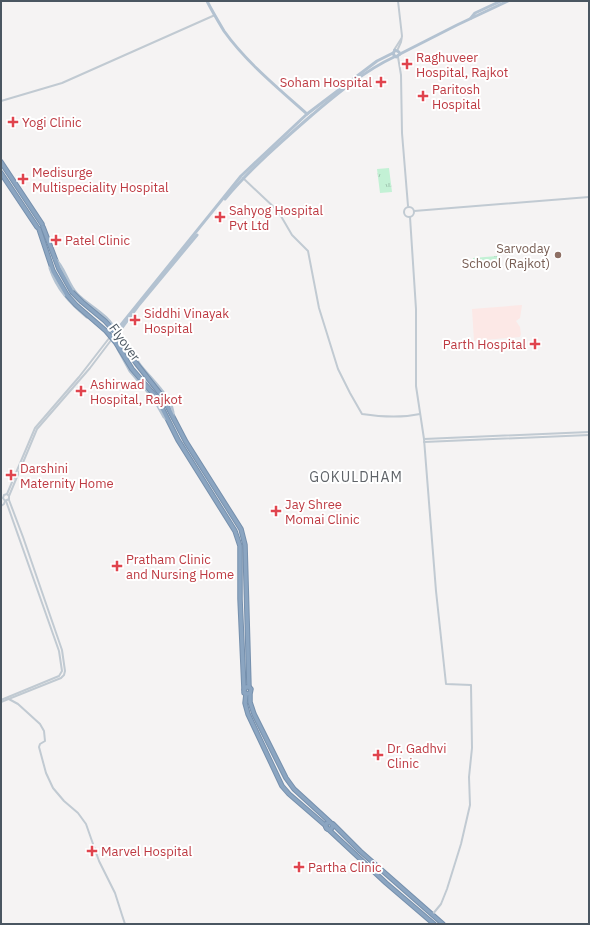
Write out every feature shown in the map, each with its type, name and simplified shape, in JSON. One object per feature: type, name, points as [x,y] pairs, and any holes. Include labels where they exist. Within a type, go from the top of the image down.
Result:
[{"type":"highway","name":"Flyover","points":[[1,162],[43,226],[64,280],[72,292],[105,321],[115,332],[140,369],[162,396],[186,442],[241,529],[245,545],[249,687],[251,690],[248,694],[244,692],[240,599],[240,546],[235,531],[178,440],[157,398],[132,369],[114,340],[67,295],[49,260],[38,228],[1,172]]},
{"type":"highway","points":[[38,228],[39,224],[43,226]]},
{"type":"highway","points":[[217,503],[222,501]]},
{"type":"highway","points":[[221,509],[225,512],[228,509]]},
{"type":"highway","points":[[244,689],[249,687]]},
{"type":"highway","points":[[248,694],[254,714],[286,778],[294,789],[443,924]]},
{"type":"highway","points":[[248,694],[245,698],[247,711],[282,786],[386,883],[434,924]]},
{"type":"highway","points":[[326,827],[327,823],[331,823]]},
{"type":"highway","points":[[326,827],[332,828],[331,823]]},
{"type":"main road","points":[[207,1],[224,30],[242,52],[264,75],[309,115]]},
{"type":"main road","points":[[111,338],[117,338],[117,332],[242,177],[309,115],[377,61],[412,47],[501,1]]},
{"type":"main road","points":[[474,16],[508,1]]},
{"type":"main road","points":[[55,259],[59,263],[69,284],[75,292],[114,326],[140,364],[166,397],[173,411],[173,417]]},
{"type":"main road","points":[[49,260],[53,276],[66,298],[75,308],[111,338],[130,371],[154,399],[164,417],[168,420]]},
{"type":"main road","points":[[111,338],[110,332],[117,332]]},
{"type":"street","points":[[398,1],[402,34],[396,53],[401,75],[402,133],[408,206],[405,208],[404,213],[406,216],[410,217]]},
{"type":"street","points":[[1,101],[62,83],[215,15]]},
{"type":"street","points":[[242,177],[278,212],[292,235],[308,251],[319,308],[338,369],[362,414],[404,417],[420,414]]},
{"type":"street","points":[[408,206],[414,211],[589,197]]},
{"type":"street","points":[[414,211],[410,217],[416,308],[416,386],[424,439],[436,591],[446,684],[471,685],[472,748],[469,777],[469,814],[441,904],[432,915]]},
{"type":"street","points":[[1,701],[59,676],[62,671],[60,651],[3,495],[7,494],[35,428],[111,338]]},
{"type":"street","points":[[1,505],[4,504],[9,496],[37,429],[90,368],[111,338]]},
{"type":"street","points":[[424,439],[589,432]]},
{"type":"street","points":[[424,442],[589,436]]},
{"type":"street","points":[[8,698],[42,726],[45,741],[40,744],[39,747],[50,782],[58,795],[78,813],[86,824],[98,861],[116,893],[125,924]]},
{"type":"shaded area","points":[[522,305],[520,318],[516,321],[520,327],[520,337],[474,341],[472,309]]},
{"type":"green space","points":[[389,168],[392,192],[380,193],[377,169]]},
{"type":"green space","points":[[497,256],[499,262],[474,265],[473,258]]},
{"type":"place","name":"Raghuveer Hospital, Rajkot","points":[[407,64]]},
{"type":"place","name":"Soham Hospital","points":[[381,82]]},
{"type":"place","name":"Paritosh Hospital","points":[[423,96]]},
{"type":"place","name":"Yogi Clinic","points":[[13,122]]},
{"type":"place","name":"Medisurge Multispeciality Hospital","points":[[23,179]]},
{"type":"place","name":"Sahyog Hospital Pvt Ltd","points":[[220,217]]},
{"type":"place","name":"Patel Clinic","points":[[56,240]]},
{"type":"place","name":"Sarvoday School (Rajkot)","points":[[558,255]]},
{"type":"place","name":"Siddhi Vinayak Hospital","points":[[135,320]]},
{"type":"place","name":"Parth Hospital","points":[[535,344]]},
{"type":"place","name":"Ashirwad Hospital, Rajkot","points":[[81,391]]},
{"type":"place","name":"Darshini Maternity Home","points":[[11,475]]},
{"type":"place","name":"Jay Shree Momai Clinic","points":[[276,511]]},
{"type":"place","name":"Pratham Clinic and Nursing Home","points":[[117,566]]},
{"type":"place","name":"Dr. Gadhvi Clinic","points":[[378,755]]},
{"type":"place","name":"Marvel Hospital","points":[[92,851]]},
{"type":"place","name":"Partha Clinic","points":[[299,867]]},
{"type":"district","name":"GOKULDHAM","points":[[356,477]]}]
